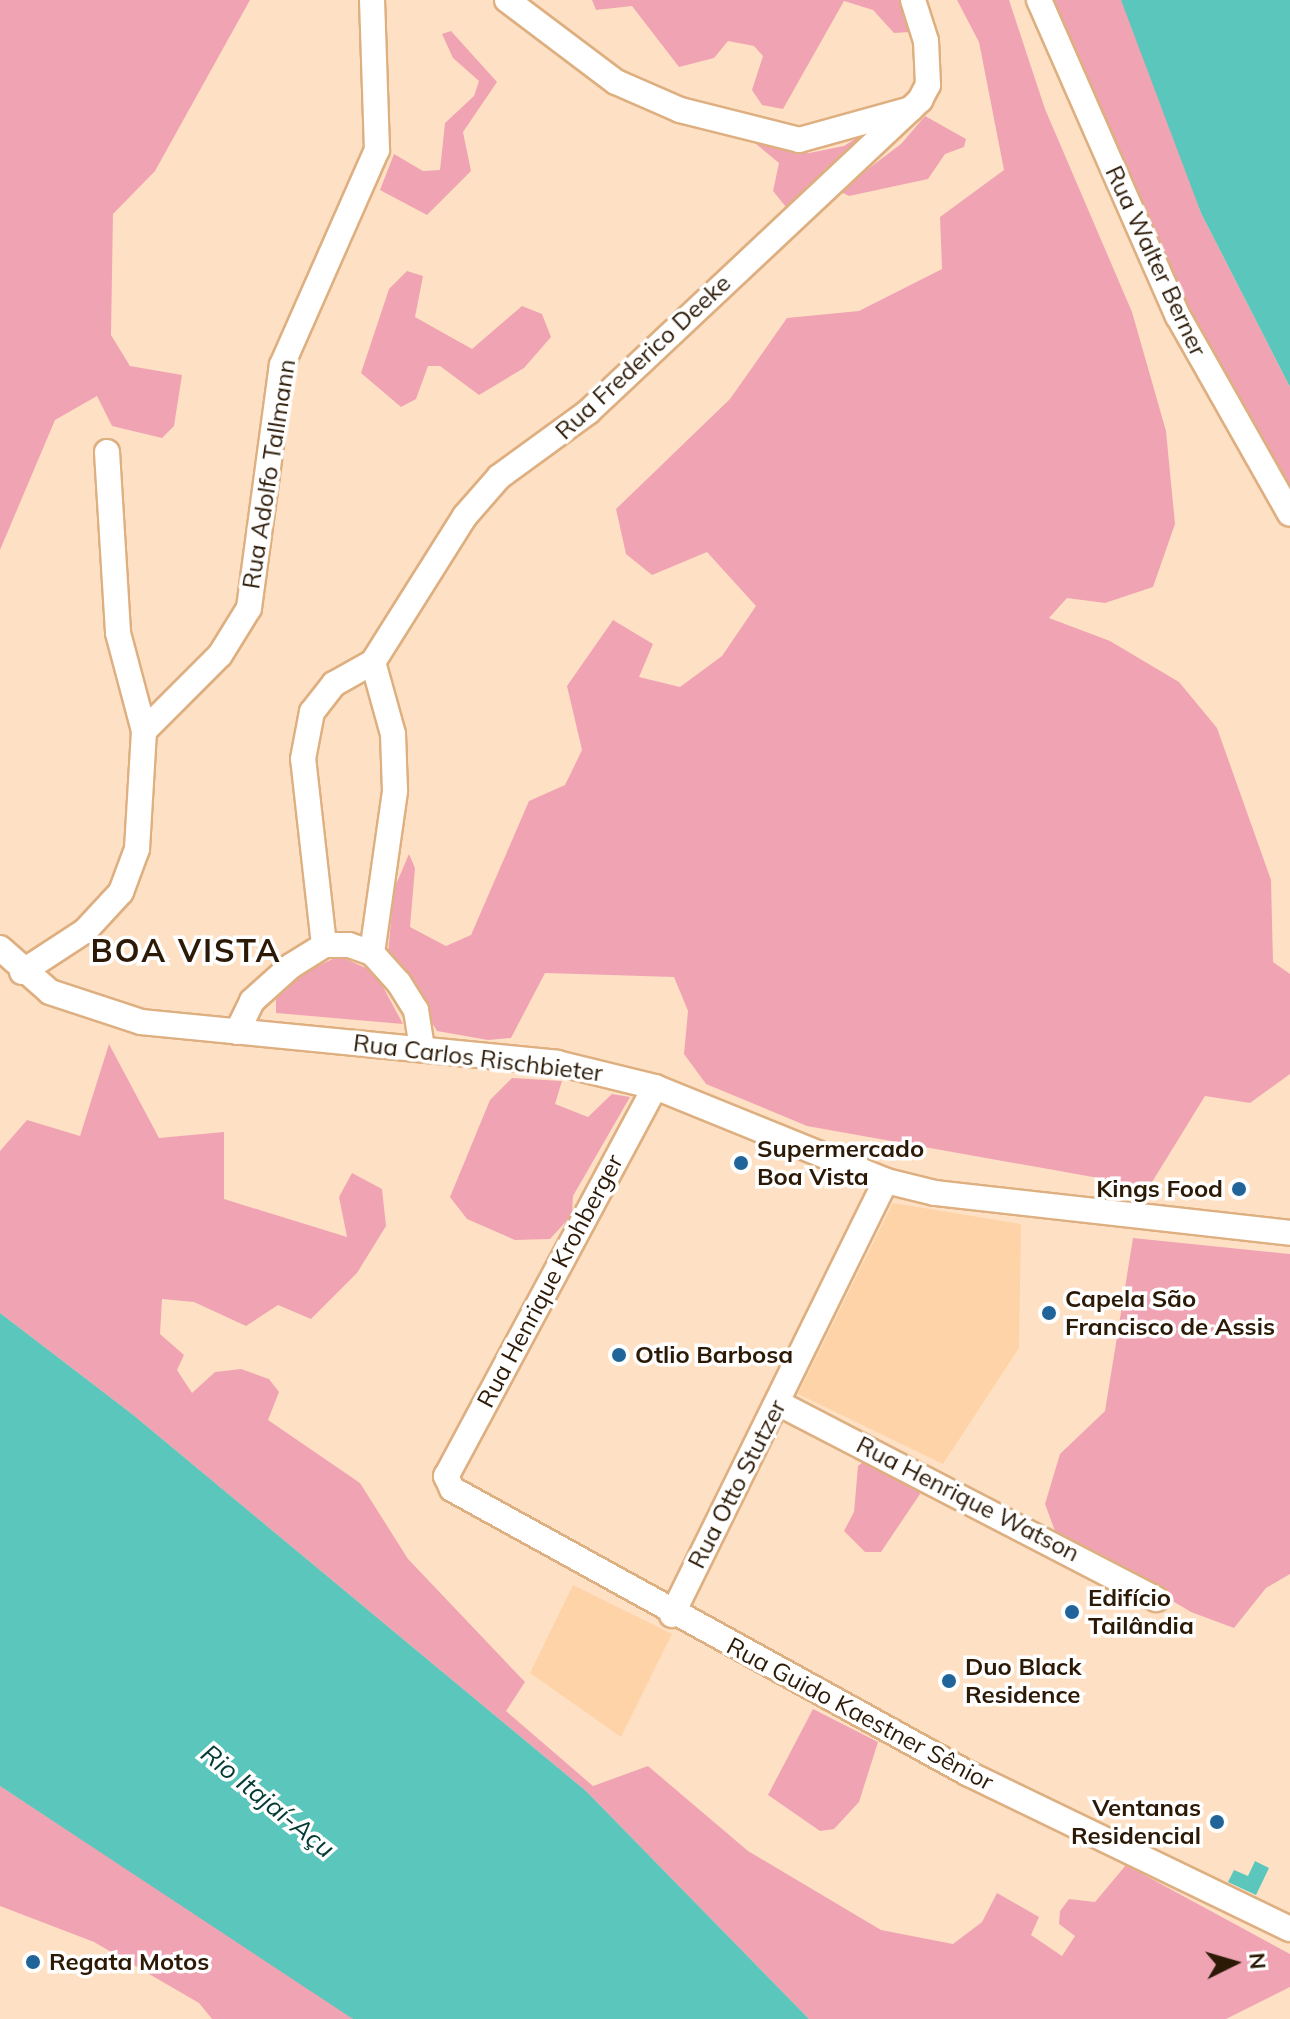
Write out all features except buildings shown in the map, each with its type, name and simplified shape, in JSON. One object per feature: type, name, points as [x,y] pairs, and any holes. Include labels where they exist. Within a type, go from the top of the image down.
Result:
[{"type":"street","name":"Rua Adolfo Tallmann","points":[[144,731],[220,655],[249,608],[282,365],[377,150],[372,0]]},
{"type":"street","points":[[507,0],[649,100],[780,137],[822,137],[913,109]]},
{"type":"street","name":"Rua Frederico Deeke","points":[[373,662],[465,516],[499,477],[588,412],[913,109],[928,85],[926,41],[913,0]]},
{"type":"street","name":"Rua Walter Berner","points":[[1039,0],[1178,316],[1290,514]]},
{"type":"street","points":[[22,972],[106,912],[133,872],[144,731],[118,633],[107,452]]},
{"type":"street","points":[[324,945],[305,740],[312,712],[334,684],[373,662],[393,734],[395,791],[372,953]]},
{"type":"street","points":[[237,1032],[252,1001],[324,945],[372,953],[416,1010],[422,1048]]},
{"type":"street","name":"Rua Carlos Rischbieter","points":[[0,948],[22,972],[97,1012],[237,1032],[557,1063],[655,1087],[886,1181],[985,1201],[1290,1233]]},
{"type":"street","name":"Rua Henrique Krohberger","points":[[446,1476],[655,1087]]},
{"type":"street","name":"Rua Otto Stutzer","points":[[672,1615],[886,1181]]},
{"type":"street","name":"Rua Henrique Watson","points":[[778,1403],[1156,1599]]},
{"type":"street","name":"Rua Guido Kaestner Sênior","points":[[446,1476],[467,1501],[672,1615],[969,1774],[1290,1929]]},
{"type":"shaded area","points":[[0,0],[250,0],[155,171],[113,214],[111,335],[130,366],[182,375],[174,426],[162,438],[112,426],[97,396],[55,420],[0,550]]},
{"type":"shaded area","points":[[592,0],[900,0],[910,32],[894,33],[873,10],[844,1],[783,109],[762,105],[752,90],[763,56],[754,46],[728,41],[714,58],[679,67],[632,6],[596,10]]},
{"type":"shaded area","points":[[957,0],[1009,0],[1045,109],[1132,312],[1166,431],[1175,524],[1153,587],[1105,603],[1067,598],[1049,618],[1110,641],[1179,682],[1217,728],[1271,880],[1273,962],[1290,974],[1290,1074],[1250,1103],[1205,1096],[1149,1187],[807,1126],[706,1084],[684,1054],[688,1011],[674,977],[545,973],[511,1038],[488,1040],[437,1031],[388,953],[394,889],[409,854],[415,868],[410,927],[446,946],[471,935],[529,801],[565,785],[582,750],[567,686],[613,620],[653,644],[639,677],[680,687],[722,656],[756,606],[707,552],[652,575],[626,554],[616,509],[730,399],[787,318],[859,311],[942,269],[940,217],[1004,170],[979,42]]},
{"type":"shaded area","points":[[1052,0],[1121,0],[1136,30],[1201,213],[1290,387],[1290,488],[1185,304]]},
{"type":"shaded area","points":[[451,31],[497,82],[463,132],[471,171],[427,215],[380,190],[394,154],[423,171],[440,170],[445,123],[474,96],[479,81],[453,58],[442,34]]},
{"type":"shaded area","points":[[925,116],[966,139],[964,147],[945,154],[928,179],[849,196],[839,191],[901,144]]},
{"type":"shaded area","points":[[871,129],[877,131],[804,199],[786,207],[773,191],[779,163],[750,139],[809,153],[844,146]]},
{"type":"shaded area","points":[[407,271],[423,276],[415,317],[472,349],[522,306],[542,314],[551,337],[524,368],[479,395],[440,366],[428,366],[416,399],[401,407],[361,373],[389,289]]},
{"type":"shaded area","points":[[339,956],[375,972],[403,1024],[276,1013],[276,996],[292,978]]},
{"type":"shaded area","points":[[109,1044],[159,1138],[224,1132],[224,1199],[347,1237],[339,1197],[352,1173],[382,1189],[386,1226],[357,1273],[311,1319],[278,1305],[246,1326],[194,1302],[162,1299],[160,1334],[184,1355],[177,1370],[192,1393],[215,1372],[241,1369],[269,1379],[279,1392],[268,1420],[360,1483],[408,1559],[525,1682],[506,1711],[593,1786],[648,1766],[748,1851],[881,1930],[953,1944],[982,1922],[997,1893],[1039,1917],[1031,1935],[1062,1956],[1075,1936],[1059,1924],[1060,1911],[1069,1899],[1095,1902],[1126,1865],[1290,1954],[1290,1987],[1226,2019],[809,2019],[586,1791],[132,1414],[0,1313],[0,1151],[27,1120],[80,1136]]},
{"type":"shaded area","points":[[512,1078],[562,1081],[555,1104],[588,1117],[612,1094],[630,1097],[573,1196],[572,1215],[550,1239],[515,1240],[467,1219],[450,1197],[490,1100]]},
{"type":"shaded area","points":[[893,1203],[1021,1224],[1019,1348],[943,1464],[798,1394]]},
{"type":"shaded area","points":[[1133,1238],[1290,1254],[1290,1574],[1266,1588],[1234,1628],[1191,1612],[1055,1531],[1045,1504],[1060,1454],[1105,1411]]},
{"type":"shaded area","points":[[871,1456],[917,1483],[920,1494],[881,1552],[865,1552],[844,1531],[854,1512],[858,1466]]},
{"type":"shaded area","points":[[573,1585],[672,1634],[621,1737],[530,1673]]},
{"type":"shaded area","points":[[813,1709],[878,1742],[859,1802],[834,1829],[820,1831],[768,1795]]},
{"type":"shaded area","points":[[0,1786],[353,2019],[212,2019],[199,2003],[94,1942],[0,1906]]},
{"type":"water","points":[[1121,0],[1290,0],[1290,387],[1201,213]]},
{"type":"water","name":"Rio Itajaí-Açu","points":[[0,1313],[132,1414],[586,1791],[809,2019],[353,2019],[0,1786]]},
{"type":"water","points":[[1255,1861],[1269,1868],[1256,1895],[1228,1882],[1234,1870],[1248,1876]]},
{"type":"place","name":"Supermercado Boa Vista","points":[[741,1163]]},
{"type":"place","name":"Kings Food","points":[[1239,1189]]},
{"type":"place","name":"Capela São Francisco de Assis","points":[[1049,1313]]},
{"type":"place","name":"Otlio Barbosa","points":[[619,1355]]},
{"type":"place","name":"Edifício Tailândia","points":[[1072,1612]]},
{"type":"place","name":"Duo Black Residence","points":[[949,1681]]},
{"type":"place","name":"Ventanas Residencial","points":[[1217,1822]]},
{"type":"place","name":"Regata Motos","points":[[33,1962]]},
{"type":"district","name":"BOA VISTA","points":[[186,950]]}]
